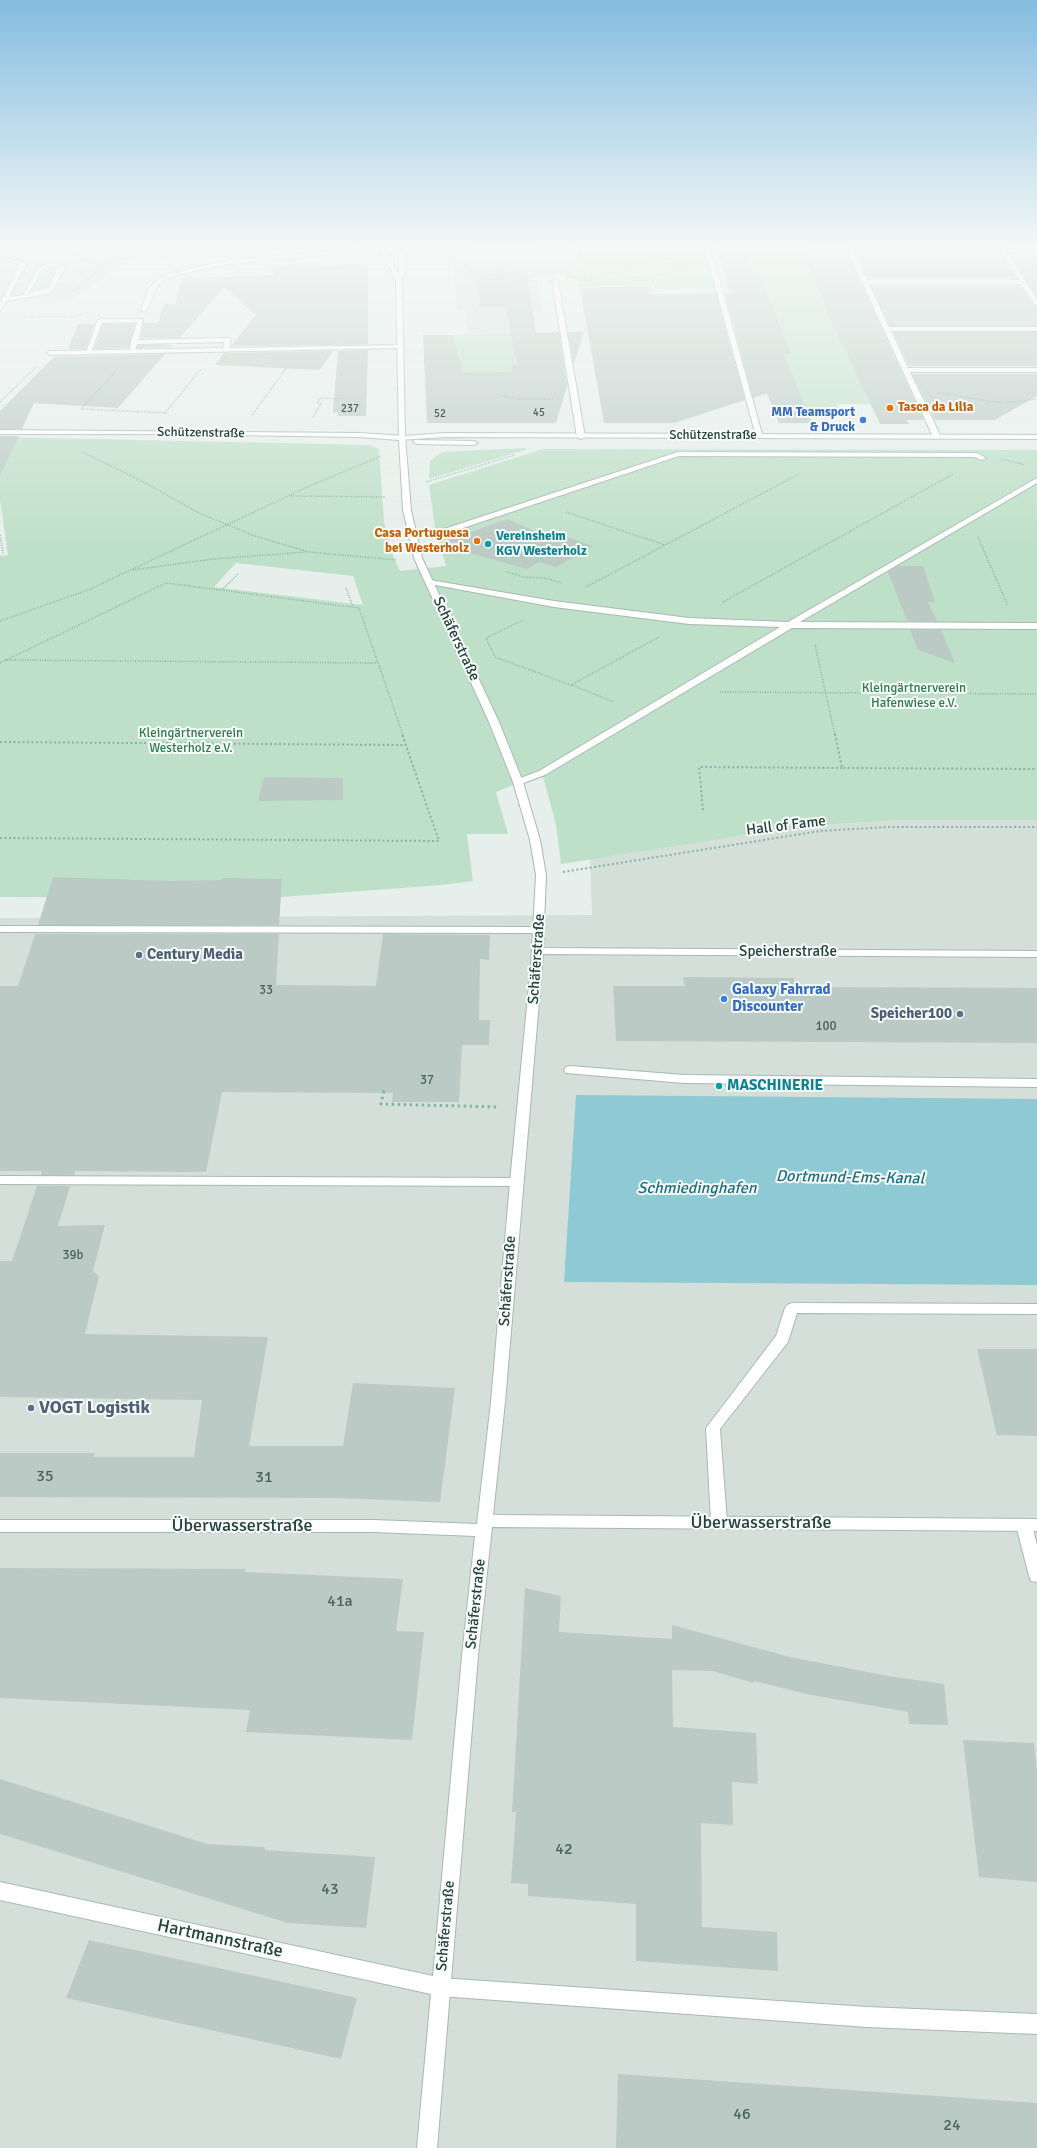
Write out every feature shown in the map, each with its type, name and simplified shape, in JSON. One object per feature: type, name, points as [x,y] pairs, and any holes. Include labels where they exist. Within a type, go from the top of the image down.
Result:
[{"type":"street","points":[[88,352],[91,345]]},
{"type":"street","points":[[132,352],[133,345]]},
{"type":"street","points":[[226,350],[227,345]]},
{"type":"street","points":[[566,345],[581,437]]},
{"type":"street","points":[[735,345],[760,436]]},
{"type":"street","points":[[894,345],[937,437]]},
{"type":"street","points":[[50,353],[401,347]]},
{"type":"street","name":"Schäferstraße","points":[[401,347],[402,438],[406,497],[411,532],[418,558],[494,722],[518,782],[535,840],[541,875],[538,951],[516,1182],[498,1402],[470,1656],[427,2148]]},
{"type":"street","points":[[907,370],[1037,370]]},
{"type":"street","name":"Schützenstraße","points":[[0,432],[180,432],[359,435],[402,438],[421,443],[440,444],[544,441],[581,437],[1037,437]]},
{"type":"street","points":[[411,532],[442,532],[678,454],[978,456],[982,458]]},
{"type":"street","points":[[518,782],[542,773],[793,625],[887,567],[1037,480]]},
{"type":"street","points":[[430,582],[554,604],[689,621],[793,625],[1037,626]]},
{"type":"street","points":[[0,929],[539,930]]},
{"type":"street","name":"Speicherstraße","points":[[538,951],[1037,954]]},
{"type":"street","points":[[570,1070],[684,1079],[1037,1083]]},
{"type":"street","points":[[0,1180],[516,1182]]},
{"type":"street","points":[[719,1522],[713,1428],[783,1338],[792,1308],[1037,1309]]},
{"type":"street","name":"Überwasserstraße","points":[[0,1526],[484,1526],[719,1522],[1031,1525]]},
{"type":"street","points":[[1031,1525],[1037,1576]]},
{"type":"street","name":"Hartmannstraße","points":[[0,1891],[440,1987],[867,2017],[1037,2024]]},
{"type":"path","points":[[258,418],[251,417],[300,349]]},
{"type":"path","points":[[165,412],[217,350]]},
{"type":"path","points":[[132,352],[81,409],[172,413]]},
{"type":"path","points":[[0,402],[50,353]]},
{"type":"path","points":[[934,392],[1003,402],[1037,399]]},
{"type":"path","points":[[502,396],[520,399],[576,399]]},
{"type":"path","points":[[310,420],[321,404],[317,403],[320,398],[344,399]]},
{"type":"path","points":[[88,409],[86,412],[90,412]]},
{"type":"path","points":[[165,412],[164,414],[168,414]]},
{"type":"path","points":[[43,432],[226,525],[308,552],[397,560]]},
{"type":"path","points":[[425,482],[520,454]]},
{"type":"path","points":[[614,702],[494,657],[486,638],[554,604],[837,455]]},
{"type":"path","points":[[0,621],[74,596],[289,496],[381,456]]},
{"type":"path","points":[[571,685],[982,458],[994,457],[1030,467]]},
{"type":"path","points":[[289,496],[406,497]]},
{"type":"path","points":[[532,501],[666,545]]},
{"type":"path","points":[[976,531],[1017,626]]},
{"type":"path","points":[[0,535],[3,553]]},
{"type":"path","points":[[130,570],[214,559],[308,552]]},
{"type":"path","points":[[507,572],[524,577],[545,578],[567,585]]},
{"type":"path","points":[[223,590],[238,574]]},
{"type":"path","points":[[0,663],[166,582],[358,608],[439,841],[0,838]]},
{"type":"path","points":[[346,588],[353,607]]},
{"type":"path","points":[[810,625],[827,693],[842,768]]},
{"type":"path","points":[[5,660],[378,663]]},
{"type":"path","points":[[719,692],[1037,694]]},
{"type":"path","points":[[0,742],[406,745]]},
{"type":"path","points":[[703,810],[699,767],[1037,769]]},
{"type":"path","name":"Hall of Fame","points":[[541,875],[710,847],[820,831],[888,827],[1037,827]]},
{"type":"path","points":[[384,1088],[381,1104],[499,1107]]},
{"type":"shaded area","points":[[905,820],[1037,820],[1037,2148],[0,2148],[0,918],[592,915],[590,859],[819,825]]},
{"type":"green space","points":[[455,345],[517,345],[519,358],[515,358],[516,363],[519,363],[517,374],[458,389],[458,354],[455,352]]},
{"type":"green space","points":[[781,345],[846,345],[872,404],[837,404],[840,413],[795,413],[798,401],[770,401],[760,376],[784,354]]},
{"type":"green space","name":"Kleingärtnerverein Westerholz e.V.","points":[[0,437],[369,445],[379,449],[384,522],[393,556],[400,571],[446,566],[435,528],[429,485],[543,449],[1037,450],[1037,820],[905,820],[819,825],[561,864],[556,825],[542,773],[496,792],[508,834],[467,834],[473,881],[442,885],[268,898],[0,897],[0,556],[8,555],[0,500]],"holes":[[[236,563],[353,576],[363,605],[214,587]]]},
{"type":"green space","points":[[526,448],[525,450],[429,479],[430,461],[442,452]]},
{"type":"water","name":"Schmiedinghafen","points":[[576,1095],[1037,1099],[1037,1285],[564,1282]]},
{"type":"building","points":[[70,345],[87,345],[86,349],[68,349]]},
{"type":"building","points":[[95,345],[130,345],[129,348],[94,349]]},
{"type":"building","points":[[138,345],[173,345],[171,347],[137,348]]},
{"type":"building","points":[[232,345],[312,345],[231,346]]},
{"type":"building","points":[[423,345],[456,345],[463,373],[512,372],[512,365],[517,365],[513,345],[561,345],[567,386],[556,423],[427,423]]},
{"type":"building","points":[[570,345],[580,345],[574,364]]},
{"type":"building","points":[[590,345],[730,345],[745,400],[674,423],[604,423]]},
{"type":"building","points":[[739,345],[788,345],[791,354],[784,354],[812,423],[779,423],[767,393],[753,398]]},
{"type":"building","points":[[843,345],[889,345],[924,420],[907,420],[909,424],[880,424]]},
{"type":"building","points":[[899,345],[1037,345],[1037,366],[909,366]]},
{"type":"building","points":[[368,350],[366,416],[338,416],[338,412],[333,413],[338,351]]},
{"type":"building","points":[[333,351],[320,370],[215,365],[224,353]]},
{"type":"building","points":[[165,354],[118,408],[34,403],[22,429],[0,429],[0,411],[54,357]]},
{"type":"building","points":[[912,374],[1037,374],[1037,396],[995,420],[935,420]]},
{"type":"building","points":[[0,436],[19,436],[0,475]]},
{"type":"building","points":[[507,519],[553,539],[561,535],[593,546],[556,567],[539,562],[527,569],[459,550],[465,545],[447,541]]},
{"type":"building","points":[[898,566],[923,566],[935,602],[928,602],[937,621],[907,621],[888,572]]},
{"type":"building","points":[[910,630],[941,630],[955,663],[918,650]]},
{"type":"building","points":[[264,777],[343,778],[343,800],[258,801]]},
{"type":"building","points":[[53,877],[172,881],[222,880],[223,878],[282,879],[279,925],[38,925]]},
{"type":"building","points":[[35,934],[279,934],[276,985],[376,986],[383,934],[490,935],[489,960],[480,959],[479,1020],[490,1020],[489,1045],[462,1045],[459,1102],[392,1102],[393,1093],[222,1092],[206,1172],[75,1171],[74,1175],[41,1175],[42,1171],[0,1171],[0,986],[18,986]]},
{"type":"building","points":[[683,977],[794,978],[795,987],[1037,988],[1037,1043],[616,1041],[613,986],[685,986]]},
{"type":"building","points":[[37,1186],[70,1186],[58,1226],[105,1225],[93,1271],[99,1276],[85,1334],[268,1337],[249,1446],[343,1446],[353,1383],[455,1388],[440,1502],[335,1498],[0,1497],[0,1453],[95,1453],[94,1457],[194,1457],[202,1400],[0,1397],[0,1261],[12,1261]]},
{"type":"building","points":[[977,1349],[1037,1349],[1037,1436],[997,1435]]},
{"type":"building","points":[[0,1568],[246,1569],[245,1572],[403,1579],[396,1631],[424,1632],[412,1740],[246,1732],[250,1710],[0,1698]]},
{"type":"building","points":[[525,1588],[561,1596],[559,1632],[672,1639],[672,1625],[790,1657],[888,1676],[944,1684],[948,1725],[909,1724],[908,1712],[806,1694],[754,1681],[754,1683],[712,1671],[672,1670],[673,1727],[756,1733],[758,1784],[732,1782],[733,1825],[701,1823],[702,1927],[777,1932],[778,1971],[636,1961],[636,1904],[528,1896],[528,1884],[511,1883],[516,1812],[512,1812]]},
{"type":"building","points":[[963,1740],[1034,1743],[1037,1772],[1037,1882],[979,1877]]},
{"type":"building","points":[[0,1779],[207,1844],[265,1847],[265,1850],[375,1857],[366,1928],[288,1923],[0,1834]]},
{"type":"building","points":[[89,1940],[357,1998],[341,2059],[66,1998]]},
{"type":"building","points":[[618,2074],[1037,2103],[1037,2148],[616,2148]]},
{"type":"place","name":"Tasca da Lilia","points":[[890,408]]},
{"type":"place","name":"MM Teamsport & Druck","points":[[863,420]]},
{"type":"place","name":"Casa Portuguesa bei Westerholz","points":[[477,541]]},
{"type":"place","name":"Vereinsheim KGV Westerholz","points":[[488,544]]},
{"type":"place","name":"Century Media","points":[[139,955]]},
{"type":"place","name":"Galaxy Fahrrad Discounter","points":[[724,999]]},
{"type":"place","name":"Speicher100","points":[[960,1014]]},
{"type":"place","name":"MASCHINERIE","points":[[719,1086]]},
{"type":"place","name":"VOGT Logistik","points":[[31,1408]]},
{"type":"park label","name":"Kleingärtnerverein Hafenwiese e.V.","points":[[914,696]]},
{"type":"water label","name":"Dortmund-Ems-Kanal","points":[[850,1178]]}]
